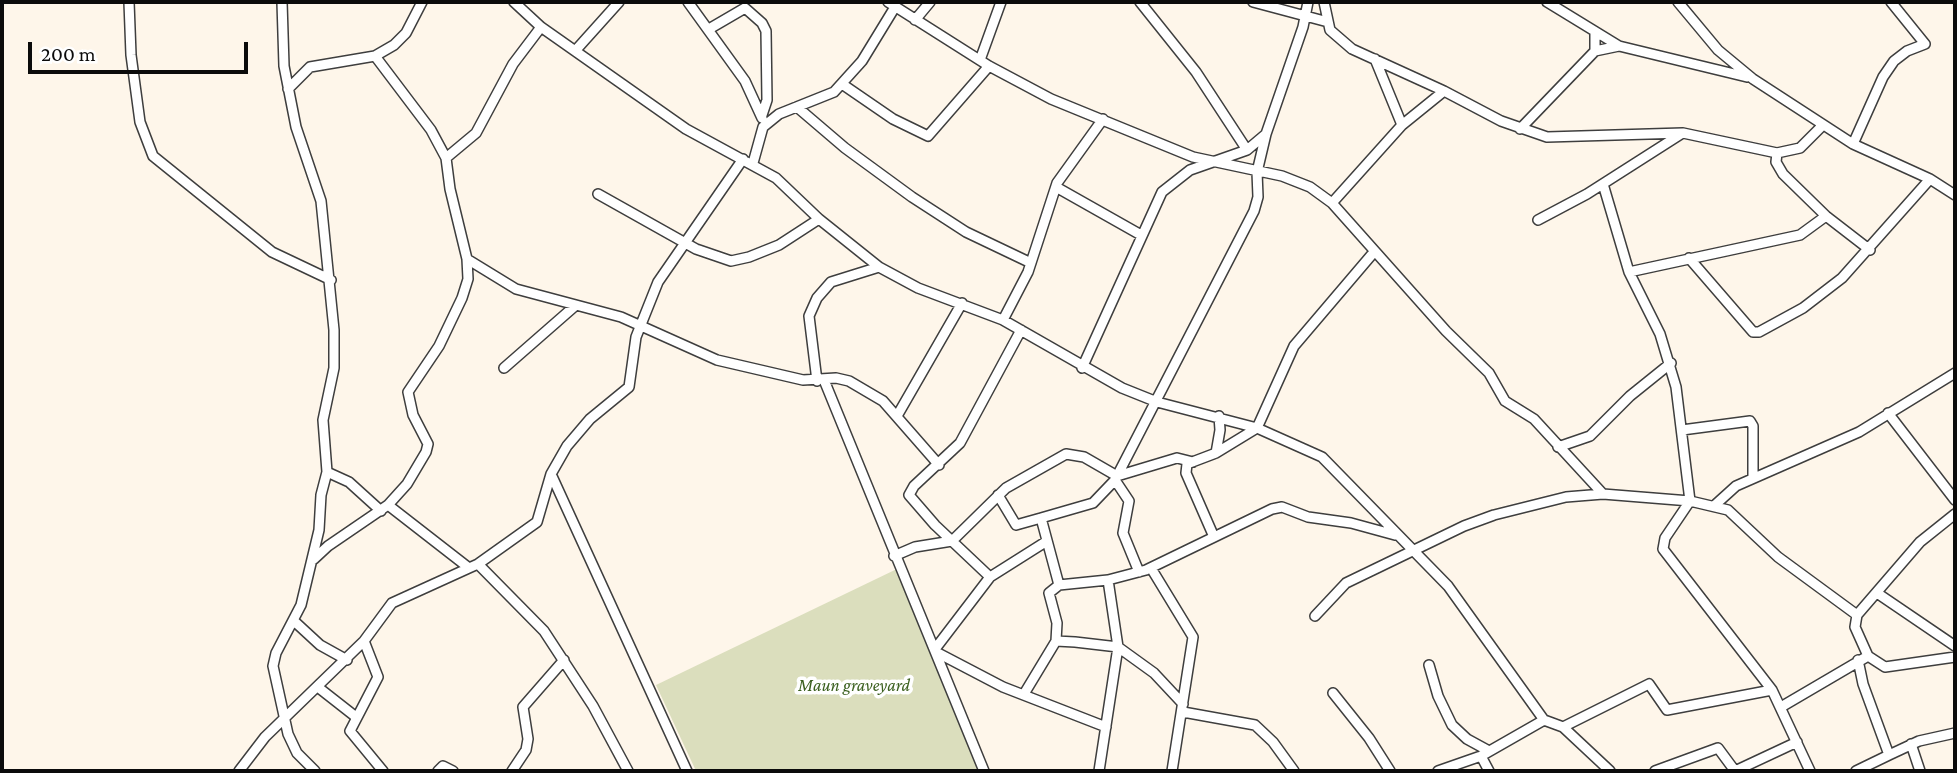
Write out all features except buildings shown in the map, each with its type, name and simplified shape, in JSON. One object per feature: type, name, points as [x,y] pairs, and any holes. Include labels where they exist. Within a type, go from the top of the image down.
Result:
[{"type":"street","points":[[129,2],[131,55],[140,122],[153,156],[272,252],[331,280]]},
{"type":"street","points":[[282,2],[281,50],[288,89],[296,127],[321,201],[331,280],[335,352],[323,421],[327,472],[321,495],[314,560],[294,621],[276,653],[273,666],[284,718],[297,753],[315,771]]},
{"type":"street","points":[[288,89],[310,67],[375,56],[406,33],[422,2]]},
{"type":"street","points":[[514,2],[541,27],[686,128],[753,163],[788,188],[819,219],[879,267],[918,288],[1003,320],[1082,368],[1157,402],[1257,428],[1307,448],[1334,466],[1411,552],[1448,586],[1544,720],[1563,727],[1610,771]]},
{"type":"street","points":[[575,51],[619,2]]},
{"type":"street","points":[[688,2],[745,81],[762,115],[763,127],[753,163]]},
{"type":"street","points":[[915,20],[930,2]]},
{"type":"street","points":[[980,60],[1001,2]]},
{"type":"street","points":[[1140,2],[1196,72],[1247,150]]},
{"type":"street","points":[[1253,2],[1328,22]]},
{"type":"street","points":[[998,495],[1016,525],[1093,503],[1116,478],[1245,234],[1258,197],[1257,172],[1266,134],[1308,2]]},
{"type":"street","points":[[1324,2],[1328,22],[1339,40],[1520,129],[1547,137],[1683,132],[1777,153],[1801,148],[1823,125]]},
{"type":"street","points":[[1547,2],[1619,46],[1753,79]]},
{"type":"street","points":[[1678,2],[1718,50],[1753,79],[1853,144],[1930,179],[1955,195]]},
{"type":"street","points":[[1853,144],[1883,77],[1894,61],[1907,51],[1925,44],[1891,2]]},
{"type":"street","points":[[763,127],[779,114],[826,97],[842,84],[862,61],[892,4],[989,66],[1051,99],[1177,151],[1210,162],[1297,181],[1332,203],[1374,252],[1489,373],[1506,401],[1534,419],[1603,494]]},
{"type":"street","points":[[709,29],[745,8],[762,23],[766,31],[767,100],[762,115]]},
{"type":"street","points":[[446,158],[476,133],[513,64],[541,27]]},
{"type":"street","points":[[1595,32],[1595,51]]},
{"type":"street","points":[[1520,129],[1595,51],[1619,46]]},
{"type":"street","points":[[314,560],[328,545],[384,508],[407,484],[426,452],[428,444],[413,415],[408,391],[410,384],[431,360],[462,298],[468,279],[467,258],[450,189],[446,158],[431,130],[375,56]]},
{"type":"street","points":[[1375,59],[1402,125]]},
{"type":"street","points":[[842,84],[893,119],[928,136],[989,66]]},
{"type":"street","points":[[1332,203],[1402,125],[1444,91]]},
{"type":"street","points":[[797,107],[845,148],[912,197],[967,232],[1031,263]]},
{"type":"street","points":[[1003,320],[1031,263],[1056,187],[1102,119]]},
{"type":"street","points":[[1538,220],[1603,184],[1683,132]]},
{"type":"street","points":[[1082,368],[1156,202],[1168,184],[1178,176],[1210,162],[1247,150],[1266,134]]},
{"type":"street","points":[[1777,153],[1776,162],[1783,174],[1826,216],[1870,250]]},
{"type":"street","points":[[239,771],[265,737],[347,660],[391,603],[473,566],[537,522],[551,474],[582,428],[629,387],[632,353],[658,282],[683,242],[743,159]]},
{"type":"street","points":[[1689,258],[1757,333],[1812,302],[1842,278],[1870,250],[1930,179]]},
{"type":"street","points":[[1603,184],[1629,272],[1671,362],[1690,501],[1665,538],[1663,549],[1772,690],[1810,771]]},
{"type":"street","points":[[1056,187],[1141,235]]},
{"type":"street","points":[[598,194],[683,242],[715,258],[731,261],[779,245],[819,219]]},
{"type":"street","points":[[1629,272],[1805,234],[1826,216]]},
{"type":"street","points":[[1214,537],[1187,481],[1186,464],[1216,453],[1257,428],[1294,346],[1374,252]]},
{"type":"street","points":[[467,258],[503,284],[642,325],[717,360],[760,373],[820,381],[836,378],[866,390],[897,416],[939,465]]},
{"type":"street","points":[[879,267],[831,282],[817,298],[809,317],[820,381],[936,650],[984,771]]},
{"type":"street","points":[[897,416],[962,303]]},
{"type":"street","points":[[504,368],[576,305]]},
{"type":"street","points":[[990,577],[909,495],[914,486],[939,465],[968,432],[1021,330]]},
{"type":"street","points":[[1558,447],[1590,436],[1630,396],[1671,362]]},
{"type":"street","points":[[1715,505],[1725,494],[1753,478],[1841,440],[1955,373]]},
{"type":"street","points":[[1888,413],[1955,500]]},
{"type":"street","points":[[1216,453],[1220,430],[1219,416]]},
{"type":"street","points":[[1682,430],[1750,421],[1753,426],[1753,478]]},
{"type":"street","points":[[894,556],[915,547],[952,541],[998,495],[1033,470],[1066,454],[1084,457],[1116,478],[1129,501],[1123,533],[1139,572]]},
{"type":"street","points":[[1116,478],[1177,458],[1193,462]]},
{"type":"street","points":[[327,472],[349,482],[473,566],[544,631],[564,660],[628,771]]},
{"type":"street","points":[[551,474],[687,771]]},
{"type":"street","points":[[1315,616],[1346,583],[1494,515],[1566,497],[1603,494],[1690,501],[1728,510],[1778,557],[1857,615]]},
{"type":"street","points":[[1024,694],[1056,641],[1057,623],[1049,593],[1059,585],[1108,580],[1151,568],[1272,509],[1282,507],[1308,517],[1350,523],[1395,535]]},
{"type":"street","points":[[1889,755],[1863,684],[1863,658],[1855,627],[1857,615],[1920,542],[1955,514]]},
{"type":"street","points":[[1041,517],[1059,585]]},
{"type":"street","points":[[936,650],[990,577],[1047,541]]},
{"type":"street","points":[[1151,568],[1193,637],[1172,771]]},
{"type":"street","points":[[1099,771],[1118,647],[1108,580]]},
{"type":"street","points":[[1877,593],[1955,646]]},
{"type":"street","points":[[294,621],[320,645],[347,660]]},
{"type":"street","points":[[364,641],[379,677],[350,731],[383,771]]},
{"type":"street","points":[[1056,641],[1118,647],[1149,668],[1183,708],[1255,725],[1273,742],[1294,771]]},
{"type":"street","points":[[936,650],[1003,687],[1106,727]]},
{"type":"street","points":[[1863,658],[1885,667],[1955,657]]},
{"type":"street","points":[[1781,707],[1863,658]]},
{"type":"street","points":[[512,771],[526,750],[528,739],[523,707],[564,660]]},
{"type":"street","points":[[1429,665],[1438,696],[1452,724],[1485,753],[1489,771]]},
{"type":"street","points":[[1563,727],[1649,684],[1667,710],[1772,690]]},
{"type":"street","points":[[319,688],[356,717]]},
{"type":"street","points":[[1333,692],[1369,738],[1390,771]]},
{"type":"street","points":[[1438,771],[1485,753],[1544,720]]},
{"type":"street","points":[[1856,771],[1911,744],[1955,733]]},
{"type":"street","points":[[1655,771],[1718,748],[1735,771],[1797,742]]},
{"type":"street","points":[[1911,744],[1920,771]]},
{"type":"street","points":[[438,771],[443,766],[453,771]]},
{"type":"green space","name":"Maun graveyard","points":[[901,567],[982,771],[696,771],[656,685]]}]
